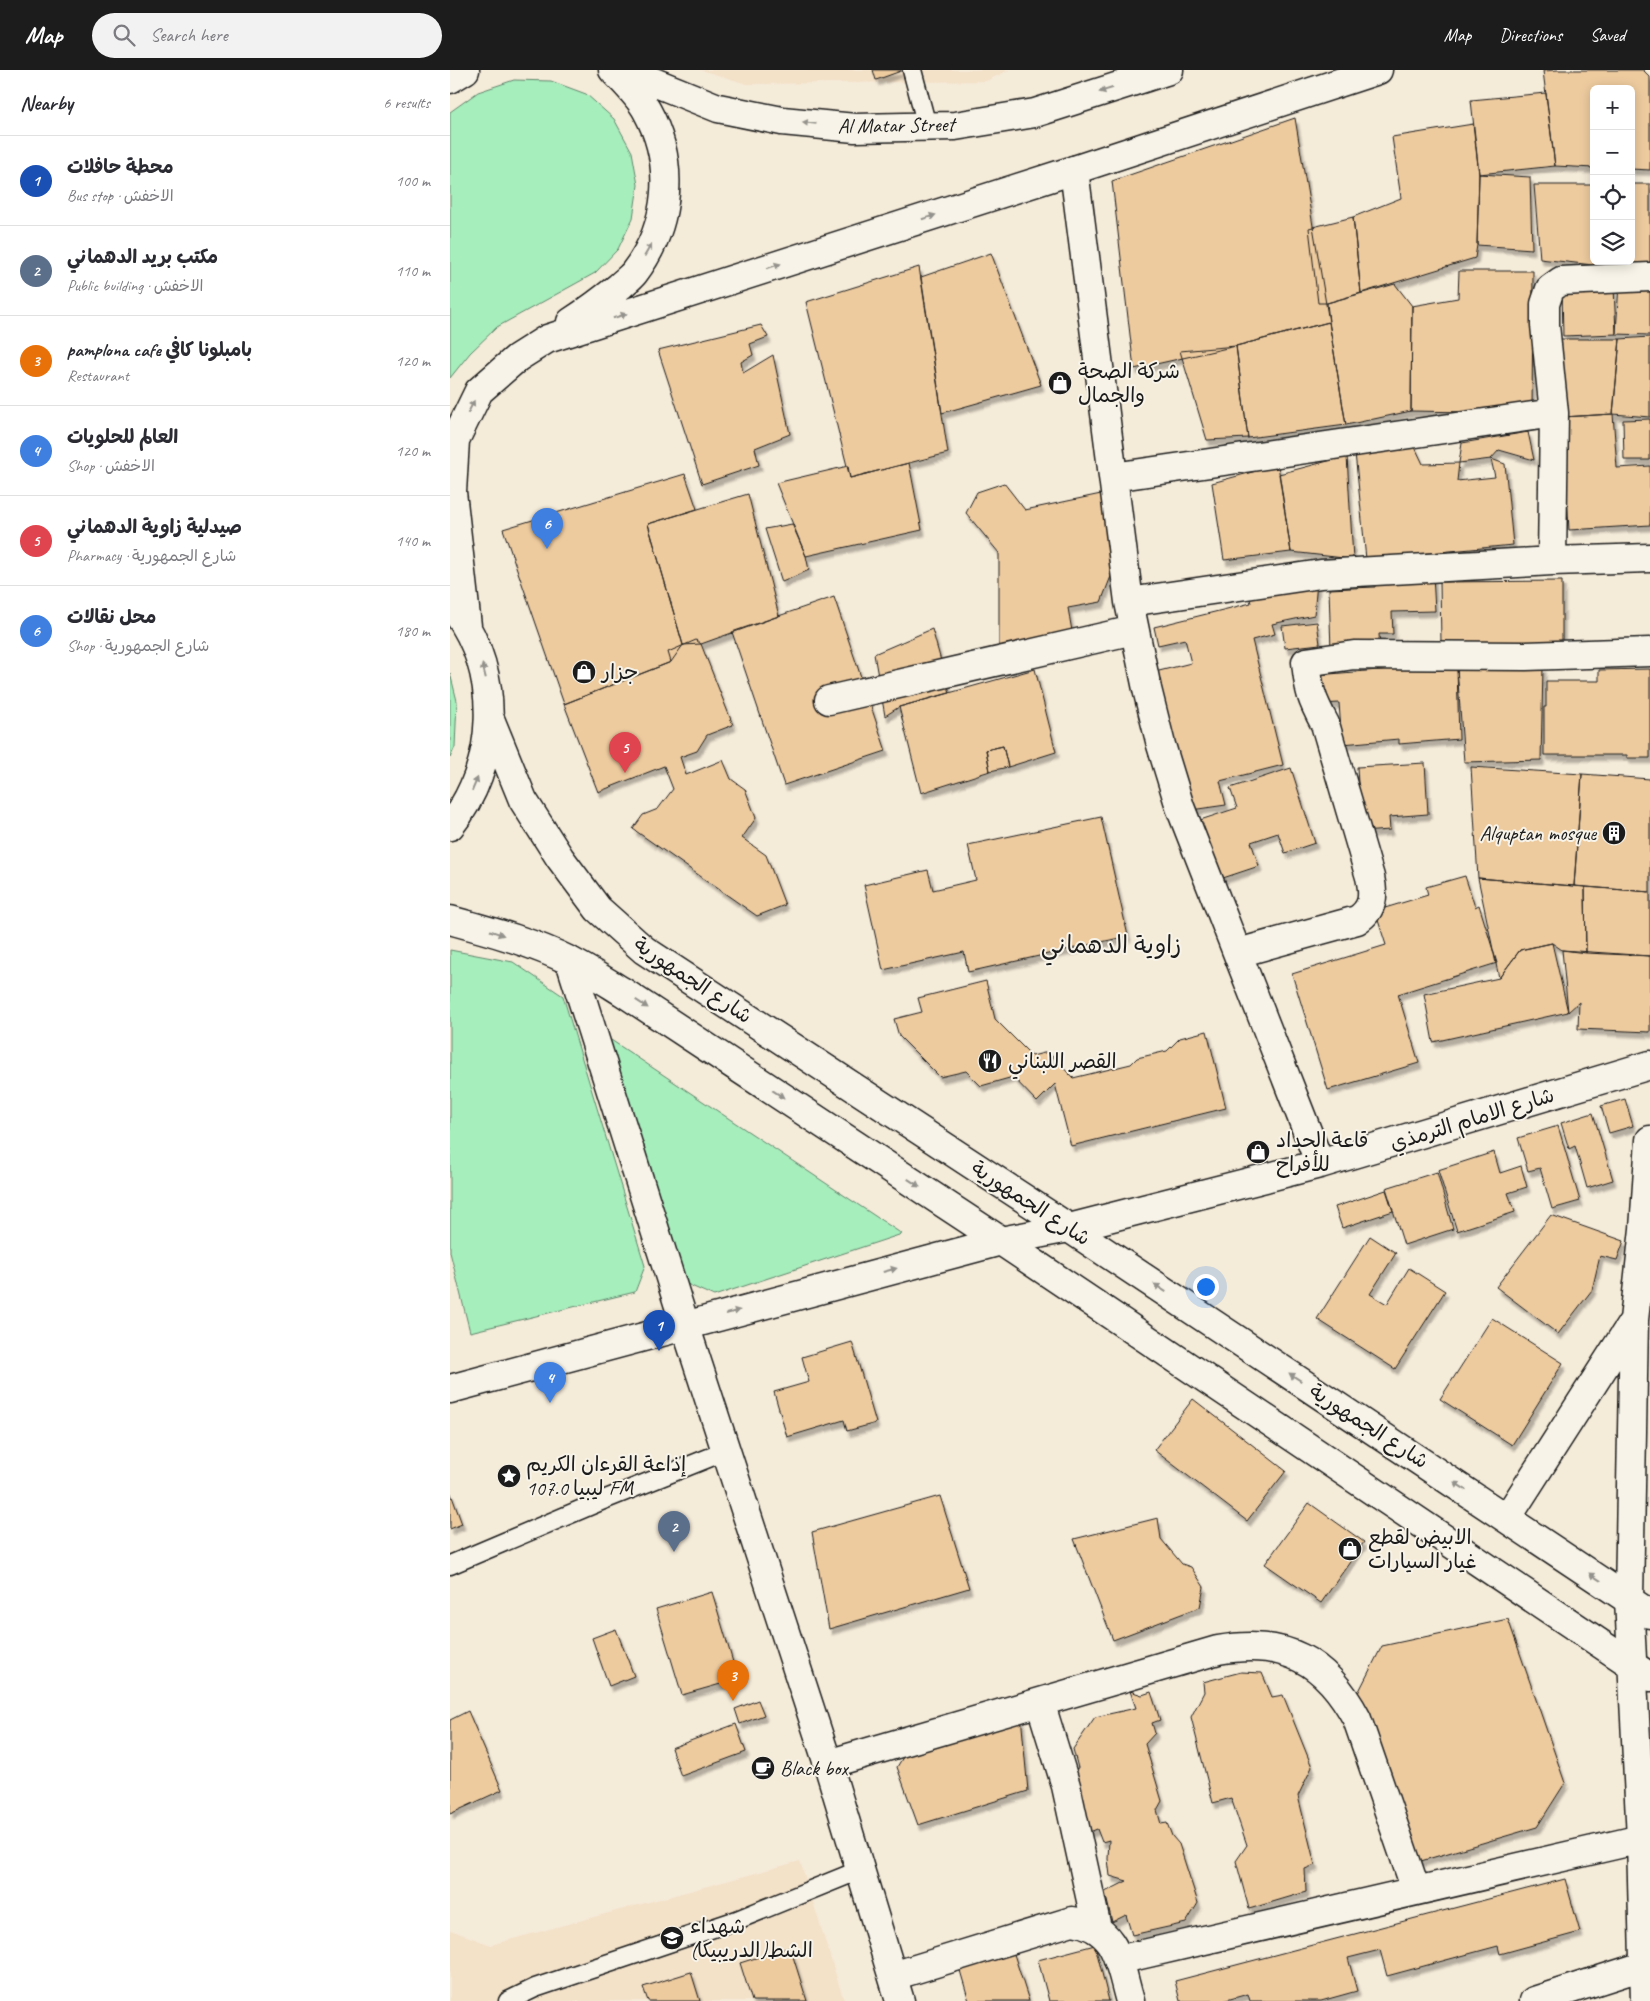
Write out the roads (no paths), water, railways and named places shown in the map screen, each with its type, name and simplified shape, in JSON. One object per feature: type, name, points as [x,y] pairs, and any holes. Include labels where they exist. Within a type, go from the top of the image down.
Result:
[{"type":"street","points":[[450,79],[465,70]]},
{"type":"street","points":[[467,626],[452,492],[455,440],[479,391],[517,358],[598,304],[633,274],[657,234],[666,190],[661,145],[646,110],[613,70]]},
{"type":"street","name":"Al Matar Street","points":[[624,70],[718,108],[782,121],[855,128],[955,126],[1035,113],[1170,70]]},
{"type":"street","points":[[547,339],[1074,170],[1378,70]]},
{"type":"street","points":[[1074,170],[1129,602],[1161,745],[1178,798],[1320,1164]]},
{"type":"street","points":[[1552,561],[1554,413],[1545,325],[1545,304],[1550,289],[1561,281],[1650,277]]},
{"type":"street","points":[[1113,478],[1554,413]]},
{"type":"street","points":[[1129,602],[1321,574],[1552,561],[1650,558]]},
{"type":"street","points":[[450,602],[467,626],[485,671],[490,719],[486,752],[476,784],[461,812],[450,826]]},
{"type":"street","points":[[829,700],[1134,630]]},
{"type":"street","points":[[1238,953],[1356,920],[1364,915],[1373,897],[1367,867],[1325,724],[1308,690],[1306,662],[1354,655],[1526,656],[1650,652]]},
{"type":"street","name":"شارع الجمهورية","points":[[490,719],[523,800],[560,858],[598,909],[644,950],[1069,1228],[1639,1606]]},
{"type":"street","points":[[450,920],[495,932],[570,961],[622,992],[1001,1240],[1640,1671]]},
{"type":"street","points":[[570,961],[685,1324],[828,1764],[896,1989],[1060,1924],[1072,1921],[1085,1923],[1097,1928],[1107,1936],[1114,1947],[1130,2001]]},
{"type":"street","name":"شارع الامام الترمذي","points":[[450,1389],[1001,1240],[1069,1228],[1320,1164],[1650,1065]]},
{"type":"street","points":[[1645,2001],[1641,1839],[1639,1606],[1641,1425],[1634,1320],[1644,1229],[1650,1140]]},
{"type":"street","points":[[1507,1518],[1634,1320]]},
{"type":"street","points":[[828,1764],[1218,1650],[1242,1646],[1266,1647],[1290,1653],[1312,1664],[1330,1679],[1346,1698],[1357,1719],[1416,1890]]},
{"type":"street","points":[[1040,1702],[1066,1786],[1097,1928]]},
{"type":"street","points":[[1118,1960],[1641,1839]]},
{"type":"street","points":[[1534,2001],[1645,1946]]},
{"type":"lane","points":[[912,70],[927,126]]},
{"type":"lane","points":[[450,1565],[601,1501],[726,1451]]},
{"type":"lane","points":[[508,2001],[534,1988],[736,1920],[860,1870]]},
{"type":"place","name":"شركة الصحة والجمال","points":[[1060,383]]},
{"type":"place","name":"محل نقالات","points":[[547,549]]},
{"type":"place","name":"جزار","points":[[584,672]]},
{"type":"place","name":"صيدلية زاوية الدهماني","points":[[625,773]]},
{"type":"place","name":"Alquptan mosque","points":[[1614,833]]},
{"type":"place","name":"القصر اللبناني","points":[[990,1061]]},
{"type":"place","name":"قاعة الحداد للأفراح","points":[[1258,1152]]},
{"type":"place","name":"محطة حافلات","points":[[659,1351]]},
{"type":"place","name":"العالم للحلويات","points":[[550,1403]]},
{"type":"place","name":"إذاعة القرءان الكريم ليبيا 107.0 FM","points":[[509,1476]]},
{"type":"place","name":"الابيض لقطع غيار السيارات","points":[[1350,1549]]},
{"type":"place","name":"مكتب بريد الدهماني","points":[[674,1552]]},
{"type":"place","name":"pamplona cafe بامبلونا كافي","points":[[733,1701]]},
{"type":"place","name":"Black box","points":[[763,1768]]},
{"type":"place","name":"شهداء الشط(الدريبيكا)","points":[[672,1938]]},
{"type":"district","name":"زاوية الدهماني","points":[[1111,945]]}]
